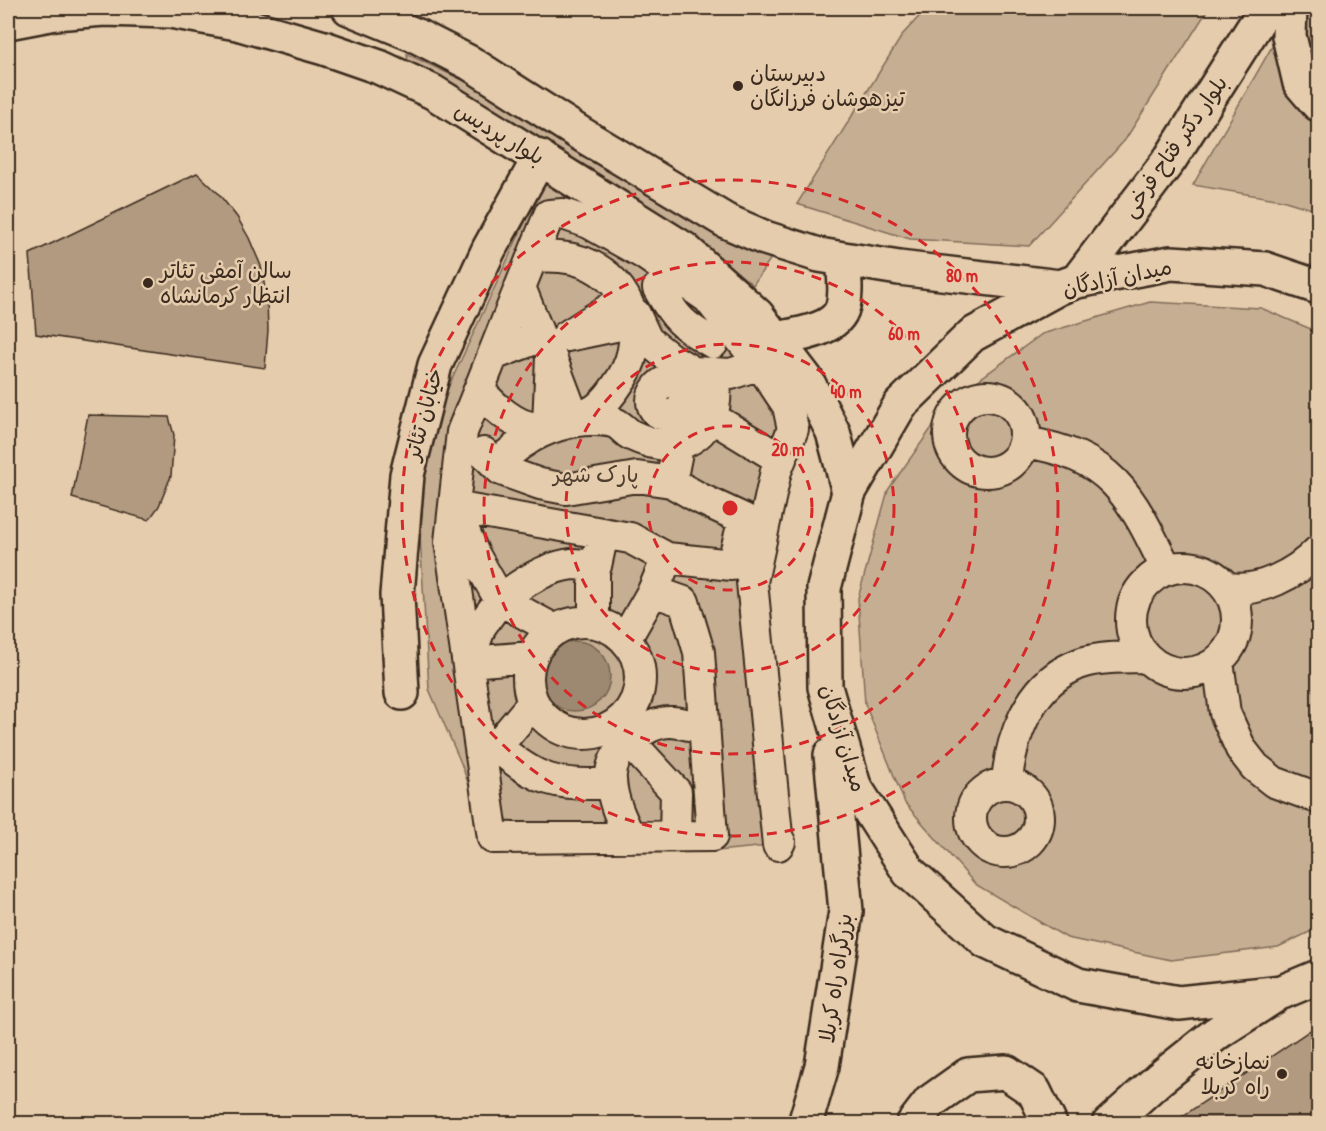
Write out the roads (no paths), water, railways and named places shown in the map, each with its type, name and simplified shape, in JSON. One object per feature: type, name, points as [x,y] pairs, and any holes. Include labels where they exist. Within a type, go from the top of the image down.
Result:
[{"type":"main road","name":"بلوار پردیس","points":[[349,8],[415,35],[470,63],[581,134],[726,221],[765,238],[819,255],[898,268],[1069,284]]},
{"type":"main road","name":"بلوار دکتر فتاح فرخی","points":[[1069,284],[1170,159],[1266,8]]},
{"type":"main road","points":[[1290,8],[1289,36],[1300,83],[1318,104]]},
{"type":"main road","name":"بلوار پردیس","points":[[8,22],[55,13],[104,9],[170,11],[237,22],[324,48],[379,68],[433,92],[684,249],[757,315],[768,352],[806,379],[833,432],[849,492]]},
{"type":"main road","name":"خیابان تئاتر","points":[[402,693],[397,595],[407,475],[435,365],[489,249],[540,158]]},
{"type":"main road","points":[[768,352],[831,322],[843,308],[845,288],[843,259]]},
{"type":"main road","name":"میدان آزادگان","points":[[1318,287],[1265,269],[1171,263],[1069,284],[972,335],[900,405],[849,492],[824,588],[825,687],[854,786],[909,872],[985,940],[1078,985],[1179,1003],[1282,992],[1318,977]]},
{"type":"main road","name":"بزرگراه راه کربلا","points":[[805,1124],[822,1066],[846,911],[825,687]]},
{"type":"main road","points":[[1109,1124],[1159,1079],[1217,1033],[1282,992]]},
{"type":"main road","points":[[913,1124],[930,1101],[968,1075],[1006,1072],[1034,1091],[1050,1124]]},
{"type":"street","points":[[653,591],[684,602],[699,652],[712,836],[493,838],[489,752],[468,662],[450,542],[462,432],[549,215],[563,214],[589,223],[635,249],[706,296],[768,352],[788,406],[793,429],[780,459],[752,582],[778,845],[780,842]]},
{"type":"street","points":[[479,390],[497,409],[516,421],[537,427],[595,410],[614,391],[629,367],[634,345],[628,280],[635,249]]},
{"type":"street","points":[[533,257],[553,255],[576,259],[610,278],[622,292],[647,340],[696,389],[780,459]]},
{"type":"street","points":[[520,287],[556,342],[561,421]]},
{"type":"street","points":[[493,355],[556,342],[632,314],[683,318],[706,296]]},
{"type":"street","points":[[671,482],[678,444],[696,389],[683,318]]},
{"type":"street","points":[[696,389],[731,374],[768,352]]},
{"type":"street","points":[[496,465],[525,441],[546,431],[570,423],[594,420],[616,423],[630,434],[652,443],[678,444]]},
{"type":"street","points":[[454,507],[630,538],[667,558],[732,566],[744,519],[671,482],[637,477],[566,489],[540,484],[501,470],[484,453],[465,425]]},
{"type":"street","points":[[1024,442],[1076,455],[1096,465],[1110,477],[1129,500],[1167,570]]},
{"type":"street","points":[[454,507],[474,554],[500,600],[555,630]]},
{"type":"street","points":[[594,623],[594,566],[596,566],[603,534]]},
{"type":"street","points":[[1226,587],[1237,590],[1254,588],[1286,575],[1318,551]]},
{"type":"street","points":[[625,640],[653,591],[667,558]]},
{"type":"street","points":[[468,662],[481,626],[500,600],[523,582],[552,569],[572,564],[594,566]]},
{"type":"street","points":[[1191,566],[1209,572],[1226,587],[1234,598],[1238,616],[1236,633],[1230,648],[1218,661],[1204,669],[1188,674],[1171,672],[1155,665],[1133,639],[1130,621],[1133,602],[1142,586],[1156,574],[1173,567],[1191,566]]},
{"type":"street","points":[[630,837],[616,804],[614,753],[615,725],[629,712],[638,695],[641,677],[638,659],[615,630],[594,623],[580,622],[562,626],[547,635],[532,657],[528,685],[533,703],[544,718],[559,728],[578,734],[597,733],[614,753],[676,792],[708,788]]},
{"type":"street","points":[[468,662],[532,657]]},
{"type":"street","points":[[1007,783],[1010,752],[1020,723],[1038,696],[1053,680],[1072,666],[1104,659],[1146,657]]},
{"type":"street","points":[[1218,661],[1225,713],[1241,749],[1255,766],[1274,782],[1318,798]]},
{"type":"street","points":[[489,752],[533,703]]},
{"type":"street","points":[[633,705],[671,722],[704,728]]},
{"type":"street","points":[[489,752],[539,776],[562,783],[583,785],[614,753],[649,727],[671,722]]},
{"type":"street","points":[[675,836],[676,792]]},
{"type":"place","name":"دبیرستان تیزهوشان فرزانگان","points":[[738,86]]},
{"type":"place","name":"سالن آمفی تئاتر انتظار کرمانشاه","points":[[148,283]]},
{"type":"place","name":"نمازخانه راه کربلا","points":[[1282,1074]]},
{"type":"park label","name":"پارک شهر","points":[[596,474]]}]
